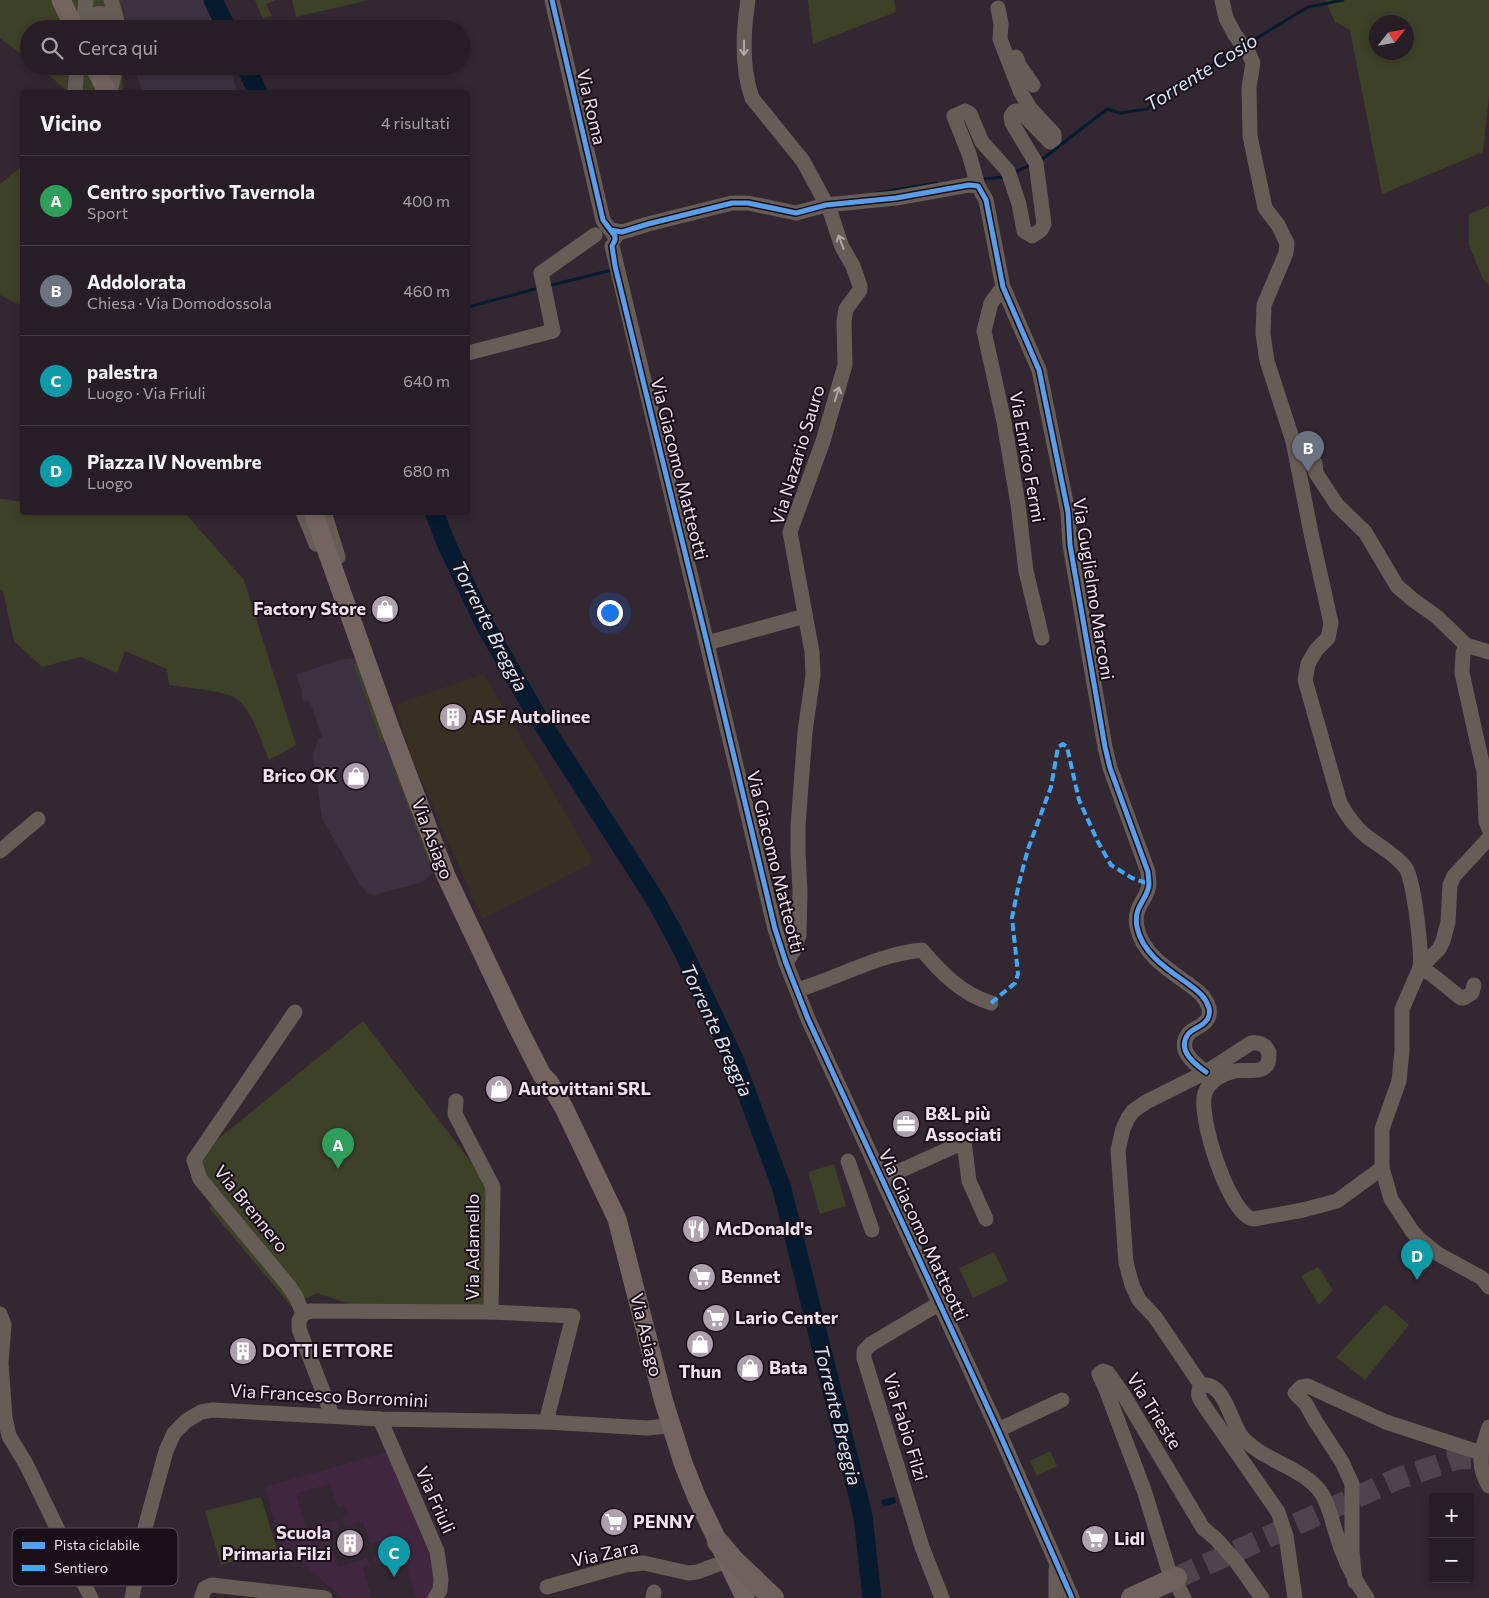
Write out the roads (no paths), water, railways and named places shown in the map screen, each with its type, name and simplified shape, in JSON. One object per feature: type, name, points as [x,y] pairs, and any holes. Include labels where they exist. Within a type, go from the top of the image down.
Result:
[{"type":"highway","points":[[722,1556],[750,1576],[773,1598]]},
{"type":"highway","points":[[1132,1598],[1180,1588]]},
{"type":"main road","points":[[62,0],[75,20]]},
{"type":"main road","points":[[99,75],[108,90]]},
{"type":"main road","points":[[314,515],[343,593]]},
{"type":"main road","name":"Via Asiago","points":[[343,593],[390,728],[444,871],[542,1075],[543,1084],[604,1220],[667,1429],[722,1556],[745,1598]]},
{"type":"main road","name":"Via Asiago","points":[[722,1556],[735,1598]]},
{"type":"street","points":[[82,20],[86,0]]},
{"type":"street","points":[[112,0],[117,20]]},
{"type":"street","name":"Via Roma","points":[[552,0],[605,235],[615,266]]},
{"type":"street","points":[[748,0],[745,21],[744,59],[748,89],[752,98],[803,161],[826,205]]},
{"type":"street","points":[[1222,0],[1226,18],[1253,63],[1249,87],[1250,136],[1258,180],[1265,208],[1278,225],[1287,243],[1286,253],[1264,305],[1262,334],[1267,361],[1293,440],[1331,623],[1328,638],[1316,650],[1308,664],[1305,680],[1340,803],[1350,821],[1407,868],[1413,887],[1420,947],[1420,968]]},
{"type":"street","points":[[998,8],[1001,24],[1007,26],[1009,39],[1019,65],[1032,85]]},
{"type":"street","points":[[86,20],[96,13],[109,15],[114,20]]},
{"type":"street","name":"Via Guglielmo Marconi","points":[[1001,24],[1000,39],[1021,93],[1030,108],[1054,134],[1054,140],[1050,142],[1020,111],[1015,111],[1011,116],[1012,122],[1038,168],[1044,224],[1041,230],[1032,236],[1024,231],[1009,174],[982,142],[970,114],[965,111],[954,116],[969,154],[978,186],[986,200],[1003,287],[1039,370],[1068,512],[1070,544],[1105,747],[1110,768],[1148,872],[1149,884],[1137,913],[1137,927],[1143,942],[1151,954],[1198,990],[1205,999],[1210,1014],[1207,1020],[1190,1032],[1185,1040],[1184,1047],[1192,1062],[1206,1072]]},
{"type":"street","points":[[75,90],[76,75]]},
{"type":"street","points":[[110,90],[114,75]]},
{"type":"street","points":[[470,352],[553,331],[541,273],[605,235],[732,203],[748,203],[792,213],[826,205],[896,198],[970,185],[978,186]]},
{"type":"street","name":"Via Nazario Sauro","points":[[786,964],[794,950],[798,935],[800,892],[798,826],[805,732],[812,676],[812,652],[790,532],[822,441],[845,365],[844,321],[846,309],[860,290],[853,266],[842,247],[830,211],[826,205]]},
{"type":"street","name":"Via Giacomo Matteotti","points":[[615,266],[775,929],[786,964],[808,1020],[1045,1533],[1056,1567],[1056,1598]]},
{"type":"street","name":"Via Enrico Fermi","points":[[1003,287],[989,310],[984,338],[1004,422],[1018,504],[1026,571],[1042,638]]},
{"type":"street","points":[[1293,440],[1306,448],[1314,463],[1316,472],[1337,505],[1365,532],[1397,586],[1437,617],[1466,645],[1489,652]]},
{"type":"street","name":"Via Asiago","points":[[304,515],[328,572],[343,593]]},
{"type":"street","name":"Via Asiago","points":[[325,515],[341,566],[343,593]]},
{"type":"street","points":[[707,643],[805,616]]},
{"type":"street","points":[[1466,645],[1463,653],[1462,673],[1484,772],[1486,821],[1489,829]]},
{"type":"street","points":[[0,851],[38,820]]},
{"type":"street","points":[[1487,1281],[1438,1254],[1419,1239],[1391,1199],[1382,1168],[1382,1129],[1399,1081],[1402,1051],[1402,1009],[1420,968],[1439,949],[1443,941],[1448,922],[1450,885],[1454,876],[1489,838]]},
{"type":"street","points":[[797,990],[903,952],[922,950],[947,978],[979,999],[991,1003]]},
{"type":"street","points":[[1420,968],[1431,974],[1461,998],[1472,993],[1474,985]]},
{"type":"street","name":"Via Brennero","points":[[295,1012],[194,1160],[200,1179],[296,1297],[303,1314],[299,1321],[299,1330],[332,1415]]},
{"type":"street","points":[[1201,1385],[1160,1324],[1139,1300],[1126,1264],[1118,1150],[1123,1129],[1133,1111],[1146,1102],[1206,1072],[1250,1043],[1257,1042],[1263,1045],[1269,1054],[1268,1063],[1262,1069],[1258,1071],[1236,1071],[1221,1076],[1210,1084],[1204,1093],[1203,1105],[1210,1143],[1227,1186],[1242,1213],[1249,1219],[1303,1210],[1336,1201],[1382,1168]]},
{"type":"street","name":"Via Adamello","points":[[456,1101],[455,1114],[493,1188],[492,1312]]},
{"type":"street","points":[[856,1182],[881,1177],[964,1142],[969,1181],[986,1219]]},
{"type":"street","points":[[848,1161],[872,1230]]},
{"type":"street","name":"Via Fabio Filzi","points":[[940,1303],[867,1346],[864,1351],[864,1358],[922,1547],[942,1598]]},
{"type":"street","name":"Via Adamello","points":[[303,1314],[310,1311],[492,1312],[573,1316],[546,1422]]},
{"type":"street","points":[[0,1314],[4,1325],[1,1363],[2,1415],[9,1436],[26,1464],[57,1528]]},
{"type":"street","name":"Via Trieste","points":[[1180,1588],[1168,1568],[1144,1490],[1105,1387],[1100,1380],[1099,1374],[1103,1371],[1108,1373],[1123,1394],[1203,1528],[1235,1560],[1262,1598]]},
{"type":"street","points":[[1201,1385],[1211,1384],[1215,1387],[1224,1400],[1242,1437],[1259,1451],[1312,1482],[1322,1494],[1331,1511],[1334,1530],[1348,1568],[1355,1582],[1367,1598]]},
{"type":"street","points":[[1201,1385],[1198,1391],[1203,1404],[1278,1512],[1286,1536],[1295,1598]]},
{"type":"street","points":[[1355,1582],[1352,1551],[1352,1484],[1342,1462],[1314,1420],[1306,1404],[1296,1392],[1301,1387],[1308,1386],[1386,1422],[1481,1453]]},
{"type":"street","points":[[998,1430],[1062,1400]]},
{"type":"street","name":"Via Francesco Borromini","points":[[144,1528],[166,1451],[174,1433],[186,1421],[201,1412],[213,1410],[380,1418],[546,1422],[667,1429]]},
{"type":"street","name":"Via Friuli","points":[[380,1418],[436,1551],[441,1579],[440,1590],[435,1598]]},
{"type":"street","points":[[1489,1427],[1481,1453],[1482,1474],[1489,1486]]},
{"type":"street","name":"Via Zara","points":[[547,1587],[625,1565],[644,1563],[688,1573],[697,1572],[722,1556]]},
{"type":"street","name":"Via Giacomo Matteotti","points":[[1053,1556],[1072,1598]]},
{"type":"street","points":[[202,1596],[206,1588],[212,1585],[325,1598]]},
{"type":"street","points":[[85,1586],[91,1598]]},
{"type":"water","points":[[895,1497],[896,1503],[883,1507],[881,1500]]},
{"type":"waterway","name":"Torrente Breggia","points":[[213,0],[223,20]]},
{"type":"waterway","name":"Torrente Cosio","points":[[1247,44],[1308,7],[1343,0]]},
{"type":"waterway","name":"Torrente Cosio","points":[[1040,161],[1107,109],[1120,113],[1147,109],[1179,84],[1197,75],[1239,48]]},
{"type":"waterway","name":"Torrente Breggia","points":[[250,75],[257,90]]},
{"type":"waterway","name":"Torrente Cosio","points":[[1013,173],[1032,164]]},
{"type":"waterway","name":"Torrente Cosio","points":[[983,179],[1005,177]]},
{"type":"waterway","name":"Torrente Cosio","points":[[877,193],[937,183]]},
{"type":"waterway","name":"Torrente Cosio","points":[[552,285],[612,270]]},
{"type":"waterway","name":"Torrente Cosio","points":[[470,306],[535,289]]},
{"type":"waterway","name":"Torrente Breggia","points":[[435,515],[446,543],[485,625],[533,709],[656,901],[682,949],[735,1061],[782,1189],[863,1516],[872,1598]]},
{"type":"tunnel","points":[[1176,1578],[1397,1479],[1456,1459],[1489,1457]]},
{"type":"place","name":"Addolorata","points":[[1308,472]]},
{"type":"place","name":"Factory Store","points":[[385,609]]},
{"type":"place","name":"ASF Autolinee","points":[[453,717]]},
{"type":"place","name":"Brico OK","points":[[356,776]]},
{"type":"place","name":"Autovittani SRL","points":[[499,1089]]},
{"type":"place","name":"B&L più Associati","points":[[906,1124]]},
{"type":"place","name":"Centro sportivo Tavernola","points":[[338,1169]]},
{"type":"place","name":"McDonald's","points":[[696,1229]]},
{"type":"place","name":"Bennet","points":[[702,1277]]},
{"type":"place","name":"Piazza IV Novembre","points":[[1417,1280]]},
{"type":"place","name":"Lario Center","points":[[716,1318]]},
{"type":"place","name":"Thun","points":[[700,1344]]},
{"type":"place","name":"DOTTI ETTORE","points":[[243,1351]]},
{"type":"place","name":"Bata","points":[[750,1368]]},
{"type":"place","name":"PENNY","points":[[614,1522]]},
{"type":"place","name":"Lidl","points":[[1095,1539]]},
{"type":"place","name":"Scuola Primaria Filzi","points":[[350,1543]]},
{"type":"place","name":"palestra","points":[[394,1577]]}]
